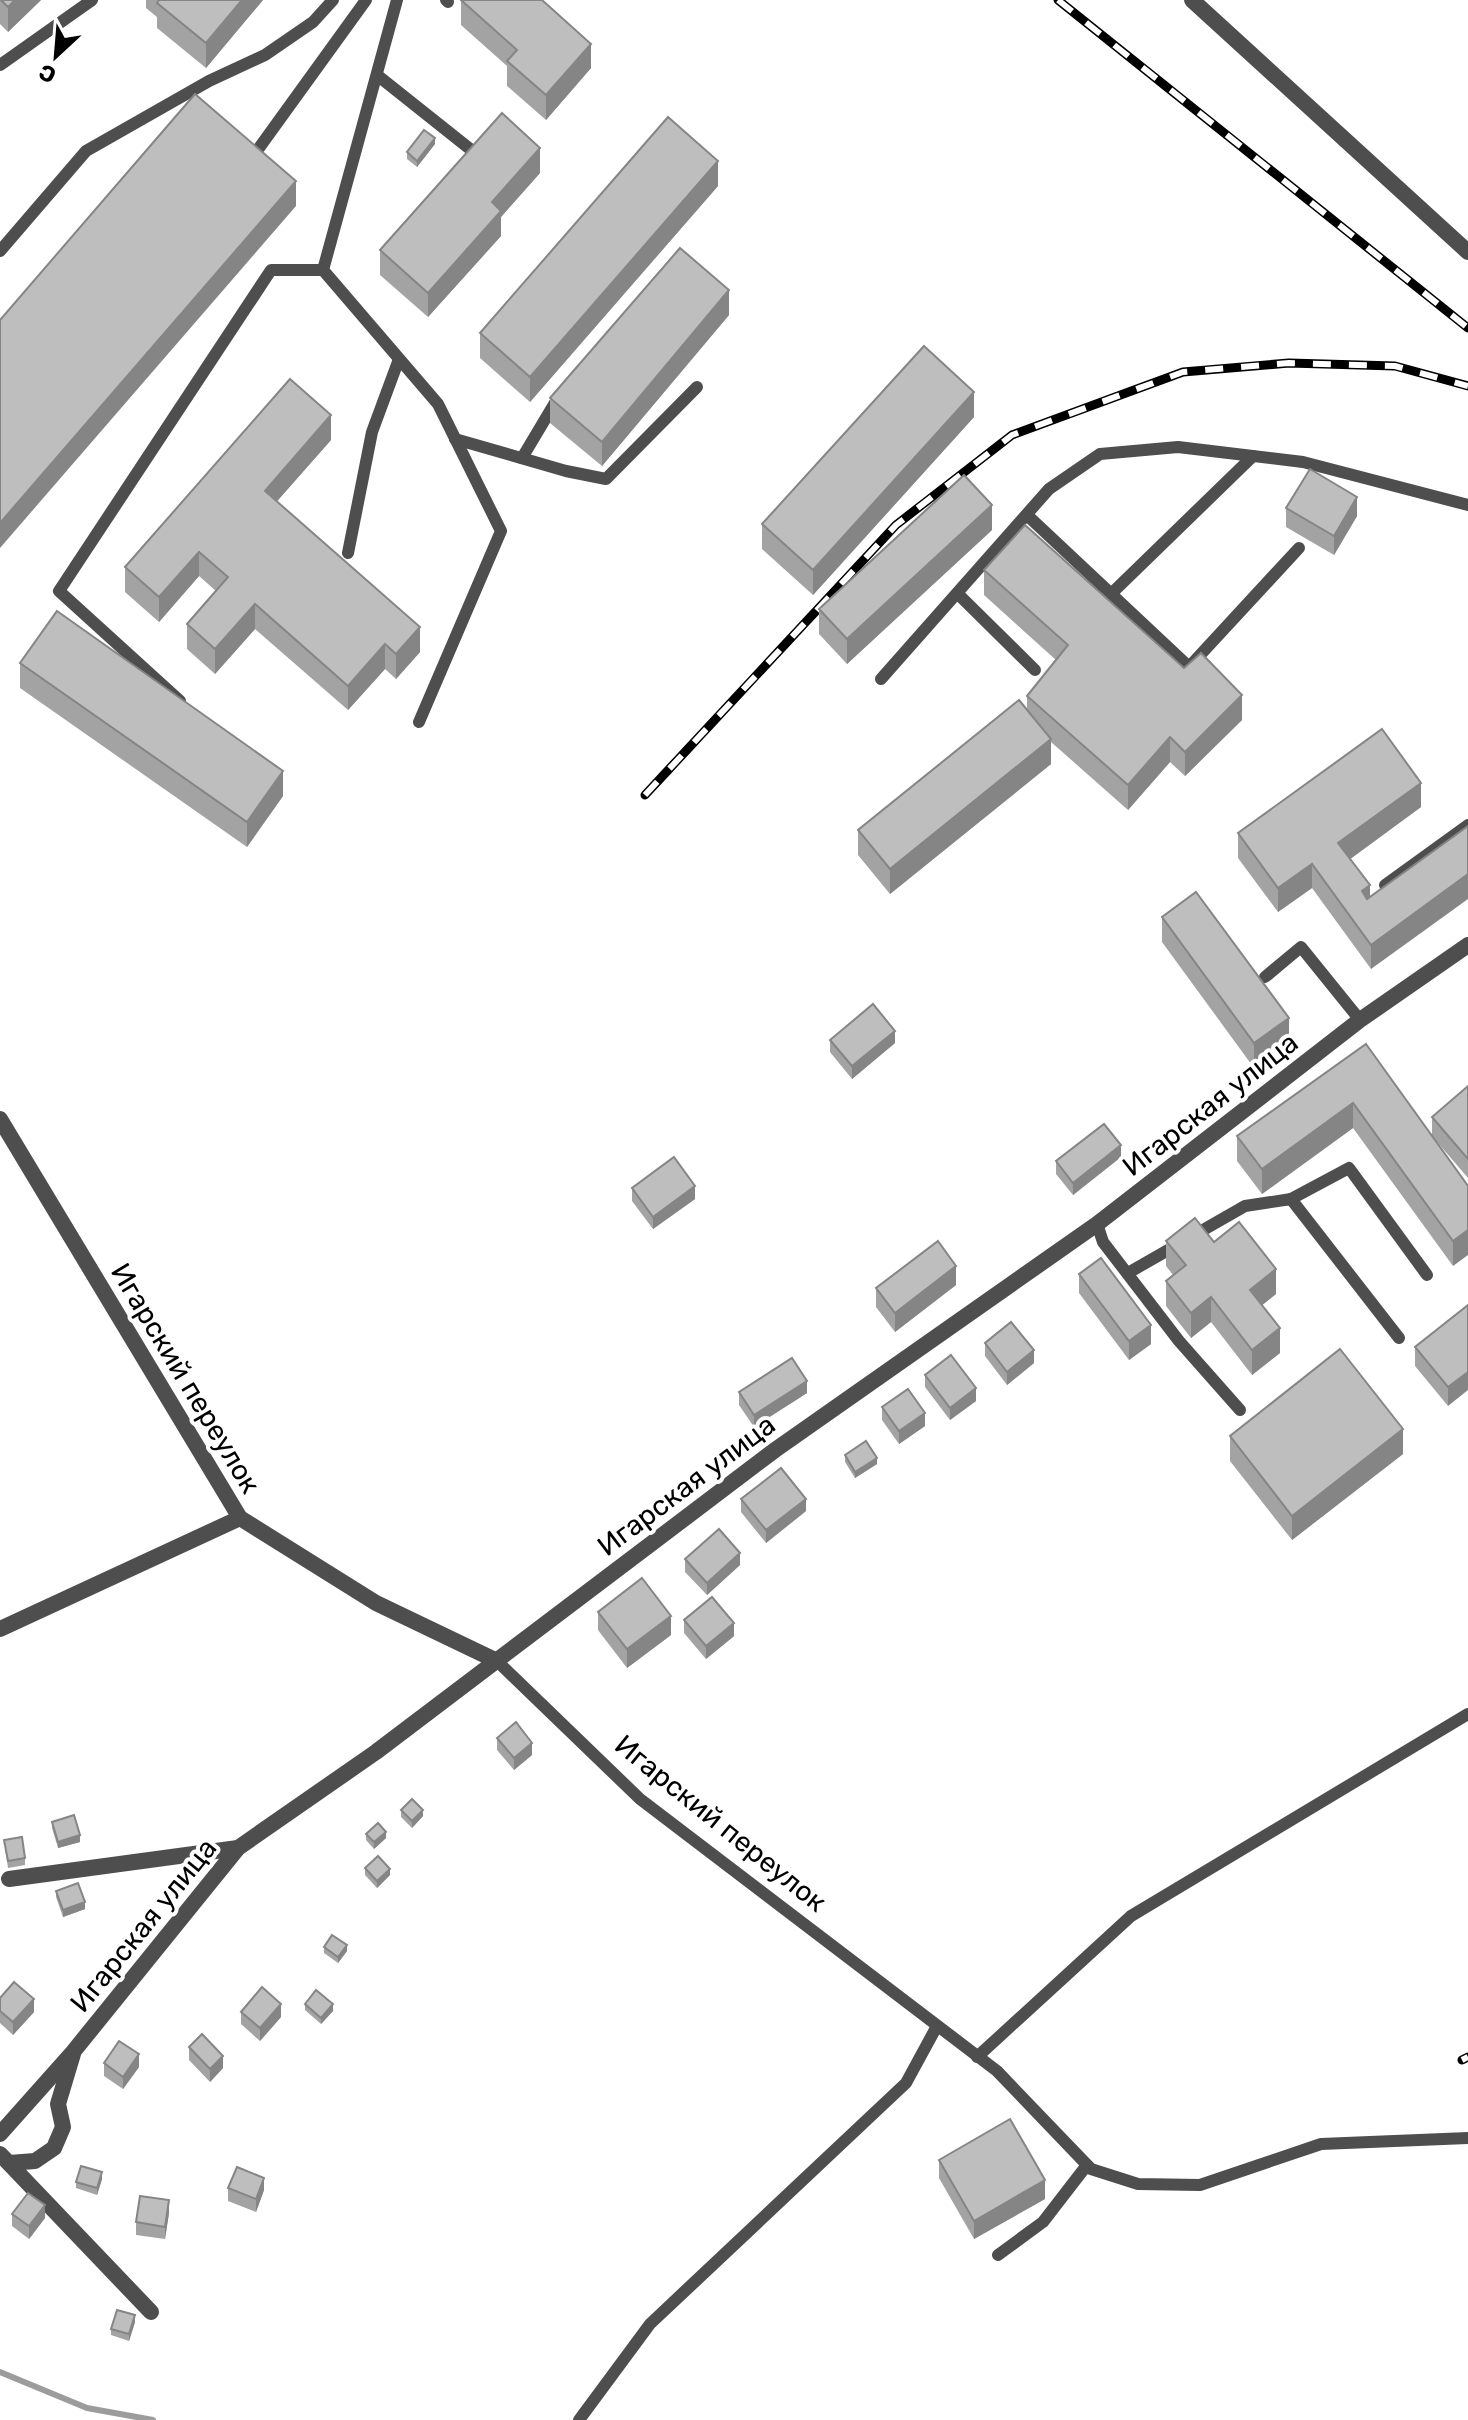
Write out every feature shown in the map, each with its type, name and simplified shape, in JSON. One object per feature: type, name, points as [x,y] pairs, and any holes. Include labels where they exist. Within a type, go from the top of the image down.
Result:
[{"type":"street","points":[[1192,0],[1468,252]]},
{"type":"street","name":"Игарская улица","points":[[0,2134],[73,2052],[238,1848],[376,1752],[775,1450],[1097,1224],[1360,1020],[1468,945]]},
{"type":"street","name":"Игарский переулок","points":[[0,1119],[240,1518],[376,1603],[497,1661]]},
{"type":"street","points":[[0,1629],[240,1518]]},
{"type":"street","points":[[9,1879],[238,1848]]},
{"type":"street","points":[[5,2158],[35,2161],[54,2148],[63,2127],[58,2104],[73,2052]]},
{"type":"street","points":[[5,2158],[151,2312]]},
{"type":"lane","points":[[0,65],[92,0]]},
{"type":"lane","points":[[0,251],[86,151],[209,81],[265,55],[313,22],[333,0]]},
{"type":"lane","points":[[259,148],[366,0]]},
{"type":"lane","points":[[323,270],[397,0]]},
{"type":"lane","points":[[377,75],[470,149]]},
{"type":"lane","points":[[196,715],[59,591],[271,270],[323,270],[438,404],[501,531],[419,722]]},
{"type":"lane","points":[[348,553],[372,432],[399,359]]},
{"type":"lane","points":[[522,458],[549,407],[570,383]]},
{"type":"lane","points":[[455,439],[606,479],[697,387]]},
{"type":"lane","points":[[881,679],[1049,489],[1100,454],[1178,447],[1303,462],[1468,505]]},
{"type":"lane","points":[[1112,593],[1253,456]]},
{"type":"lane","points":[[1028,516],[1189,667],[1299,548]]},
{"type":"lane","points":[[958,594],[1035,670]]},
{"type":"lane","points":[[1385,885],[1468,825]]},
{"type":"lane","points":[[1265,977],[1301,947],[1360,1020]]},
{"type":"lane","points":[[1128,1273],[1245,1206],[1291,1199],[1349,1168],[1427,1275]]},
{"type":"lane","points":[[1291,1199],[1399,1338]]},
{"type":"lane","points":[[1097,1224],[1103,1242],[1179,1341],[1240,1410]]},
{"type":"lane","name":"Игарский переулок","points":[[497,1661],[640,1799],[997,2071],[1087,2165],[1138,2184],[1200,2185],[1321,2144],[1468,2138]]},
{"type":"lane","points":[[977,2057],[1131,1916],[1468,1714]]},
{"type":"lane","points":[[579,2420],[650,2324],[906,2083],[937,2026]]},
{"type":"lane","points":[[998,2255],[1043,2222],[1087,2165]]},
{"type":"building","points":[[1,0],[15,0],[8,7]]},
{"type":"building","points":[[159,0],[242,0],[206,43],[157,3]]},
{"type":"building","points":[[461,0],[542,0],[591,44],[546,95],[507,61],[517,50]]},
{"type":"building","points":[[195,94],[296,181],[0,523],[0,320]]},
{"type":"building","points":[[502,113],[540,148],[492,202],[501,211],[428,293],[380,250]]},
{"type":"building","points":[[668,117],[718,161],[530,377],[480,333]]},
{"type":"building","points":[[424,130],[435,138],[417,161],[407,152]]},
{"type":"building","points":[[680,248],[729,290],[602,442],[550,398]]},
{"type":"building","points":[[924,346],[974,392],[813,570],[762,524]]},
{"type":"building","points":[[290,379],[331,415],[265,491],[420,627],[396,654],[385,644],[348,686],[255,604],[215,649],[187,624],[228,577],[199,552],[159,597],[125,567]]},
{"type":"building","points":[[1310,469],[1357,497],[1334,536],[1286,508]]},
{"type":"building","points":[[964,475],[992,505],[847,639],[819,609]]},
{"type":"building","points":[[1025,525],[1184,668],[1201,653],[1242,695],[1185,752],[1170,737],[1128,785],[1027,696],[1068,645],[984,570]]},
{"type":"building","points":[[57,611],[283,771],[247,822],[20,663]]},
{"type":"building","points":[[1019,700],[1051,739],[890,869],[858,830]]},
{"type":"building","points":[[1382,729],[1421,783],[1338,843],[1370,885],[1362,891],[1367,899],[1468,826],[1468,874],[1371,945],[1312,864],[1278,888],[1238,833]]},
{"type":"building","points":[[1196,892],[1289,1018],[1254,1043],[1162,917]]},
{"type":"building","points":[[873,1004],[895,1031],[852,1066],[830,1040]]},
{"type":"building","points":[[1366,1044],[1468,1186],[1468,1230],[1453,1241],[1353,1103],[1262,1169],[1237,1136]]},
{"type":"building","points":[[1468,1086],[1468,1159],[1432,1117]]},
{"type":"building","points":[[1104,1124],[1121,1145],[1073,1183],[1056,1161]]},
{"type":"building","points":[[674,1157],[695,1186],[653,1217],[632,1188]]},
{"type":"building","points":[[1195,1218],[1214,1242],[1239,1222],[1276,1269],[1250,1290],[1280,1328],[1252,1350],[1211,1297],[1191,1313],[1166,1281],[1186,1265],[1166,1241]]},
{"type":"building","points":[[938,1241],[956,1266],[895,1313],[876,1288]]},
{"type":"building","points":[[1101,1258],[1151,1325],[1129,1341],[1079,1274]]},
{"type":"building","points":[[1468,1305],[1468,1372],[1448,1387],[1415,1347]]},
{"type":"building","points":[[1011,1322],[1034,1350],[1007,1372],[985,1343]]},
{"type":"building","points":[[1340,1349],[1403,1429],[1292,1516],[1230,1436]]},
{"type":"building","points":[[951,1355],[976,1388],[950,1408],[925,1375]]},
{"type":"building","points":[[792,1358],[807,1381],[754,1415],[739,1392]]},
{"type":"building","points":[[908,1389],[925,1413],[899,1431],[882,1407]]},
{"type":"building","points":[[866,1441],[877,1458],[855,1472],[845,1455]]},
{"type":"building","points":[[781,1468],[806,1499],[766,1530],[741,1499]]},
{"type":"building","points":[[719,1529],[740,1553],[707,1583],[685,1559]]},
{"type":"building","points":[[642,1578],[671,1616],[627,1649],[598,1612]]},
{"type":"building","points":[[712,1597],[734,1623],[706,1646],[684,1620]]},
{"type":"building","points":[[516,1722],[532,1743],[514,1758],[497,1738]]},
{"type":"building","points":[[412,1799],[423,1810],[412,1821],[401,1810]]},
{"type":"building","points":[[74,1815],[80,1835],[58,1842],[52,1822]]},
{"type":"building","points":[[378,1823],[386,1832],[374,1842],[366,1834]]},
{"type":"building","points":[[22,1837],[25,1858],[8,1861],[4,1840]]},
{"type":"building","points":[[378,1856],[390,1869],[377,1881],[365,1868]]},
{"type":"building","points":[[78,1883],[85,1902],[63,1910],[56,1891]]},
{"type":"building","points":[[332,1935],[347,1945],[338,1957],[324,1947]]},
{"type":"building","points":[[14,1982],[34,1999],[13,2022],[0,2011],[0,1998]]},
{"type":"building","points":[[262,1987],[281,2004],[260,2028],[241,2012]]},
{"type":"building","points":[[316,1990],[333,2004],[321,2018],[305,2004]]},
{"type":"building","points":[[202,2034],[223,2056],[210,2069],[189,2047]]},
{"type":"building","points":[[119,2041],[139,2054],[123,2077],[104,2063]]},
{"type":"building","points":[[1010,2119],[1045,2180],[974,2221],[939,2160]]},
{"type":"building","points":[[81,2166],[102,2172],[97,2188],[76,2182]]},
{"type":"building","points":[[237,2167],[264,2178],[256,2199],[228,2188]]},
{"type":"building","points":[[28,2193],[45,2205],[29,2226],[12,2214]]},
{"type":"building","points":[[140,2196],[169,2200],[165,2227],[136,2222]]},
{"type":"building","points":[[117,2310],[135,2315],[129,2334],[111,2329]]},
{"type":"waterway","points":[[0,2372],[87,2408],[153,2420]]},
{"type":"railway","points":[[1058,0],[1468,328]]},
{"type":"railway","points":[[645,795],[896,525],[1012,435],[1183,372],[1289,363],[1395,366],[1468,386]]},
{"type":"railway","points":[[1462,2060],[1468,2057]]}]
